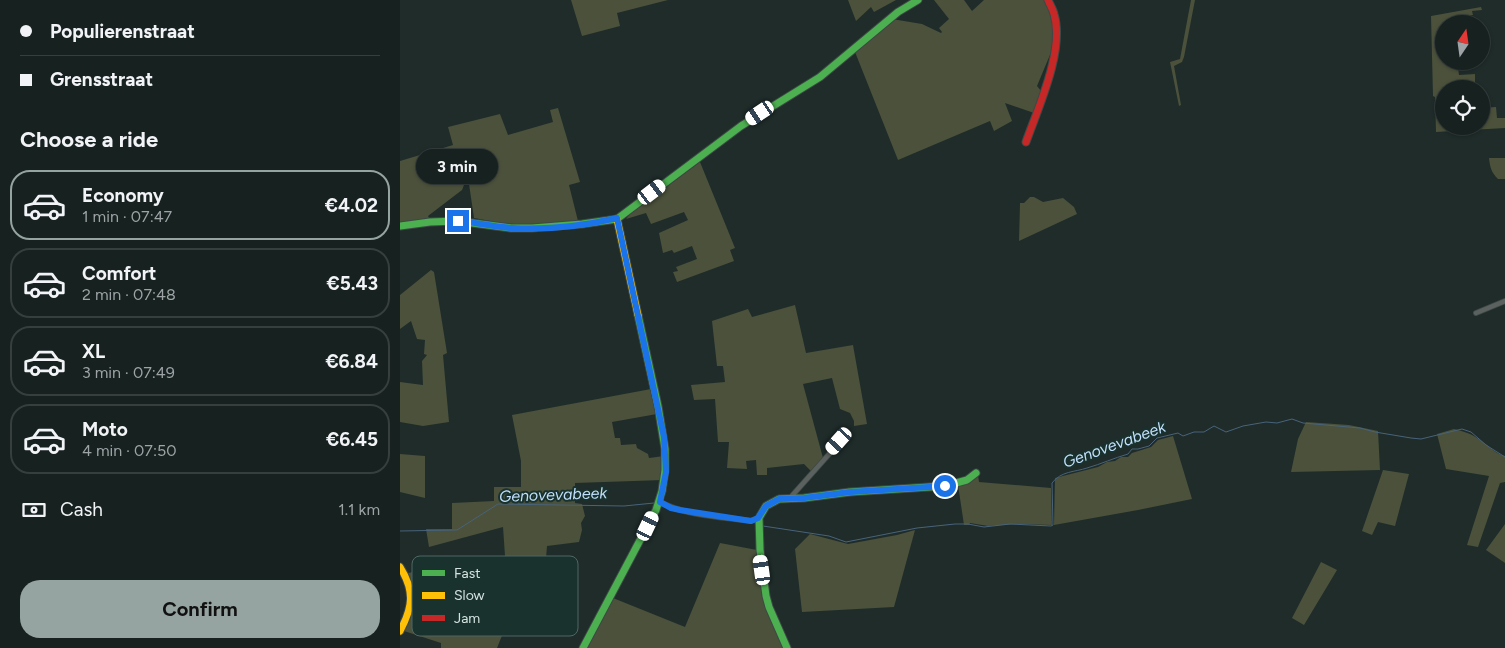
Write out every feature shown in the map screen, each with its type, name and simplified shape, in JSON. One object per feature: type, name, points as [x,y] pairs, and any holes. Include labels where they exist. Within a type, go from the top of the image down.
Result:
[{"type":"street","points":[[400,226],[430,222],[466,221],[511,228],[532,228],[582,224],[617,218],[741,126],[820,77],[890,18],[918,0]]},
{"type":"street","points":[[1026,142],[1054,60],[1056,20],[1048,0]]},
{"type":"street","points":[[583,648],[660,502],[666,472],[664,437],[617,218]]},
{"type":"street","points":[[1476,312],[1505,301]]},
{"type":"street","points":[[790,498],[847,434]]},
{"type":"street","points":[[660,502],[671,508],[751,521],[758,518],[766,506],[773,501],[850,492],[945,486],[967,480],[976,473]]},
{"type":"street","points":[[758,518],[767,601],[787,648]]},
{"type":"street","points":[[400,567],[408,582],[411,598],[409,612],[400,631]]},
{"type":"green space","points":[[571,0],[668,0],[617,13],[620,26],[582,36]]},
{"type":"green space","points":[[848,0],[896,0],[874,12],[871,7],[856,21]]},
{"type":"green space","points":[[934,0],[964,0],[972,11],[984,0],[1047,0],[1055,21],[1052,50],[1037,86],[1042,92],[1034,113],[1005,103],[1012,121],[994,131],[990,121],[898,160],[855,52],[892,19],[922,24],[941,33],[939,28],[949,19]]},
{"type":"green space","points":[[1191,0],[1195,0],[1184,57],[1182,62],[1174,66],[1181,105],[1179,106],[1170,62],[1180,59]]},
{"type":"green space","points":[[1481,7],[1482,10],[1472,11],[1473,15],[1437,15]]},
{"type":"green space","points":[[1435,15],[1435,70],[1458,70],[1459,75],[1475,74],[1475,80],[1435,80],[1435,97],[1433,96],[1431,16]]},
{"type":"green space","points":[[1490,107],[1496,107],[1497,118],[1505,118],[1505,128],[1490,129]]},
{"type":"green space","points":[[558,108],[580,182],[569,185],[578,221],[526,225],[474,218],[469,184],[464,185],[462,190],[428,216],[429,218],[400,223],[400,161],[453,145],[448,127],[500,114],[508,135],[553,122],[550,110]]},
{"type":"green space","points":[[1489,158],[1505,158],[1505,179],[1498,179],[1494,174],[1490,167]]},
{"type":"green space","points":[[700,162],[735,248],[730,250],[734,261],[677,282],[673,272],[678,271],[676,267],[697,259],[692,246],[674,253],[672,250],[663,253],[659,233],[688,220],[684,212],[651,224],[646,213],[626,219],[630,214]]},
{"type":"green space","points":[[1030,197],[1043,202],[1063,198],[1074,207],[1077,214],[1019,241],[1020,203],[1024,203]]},
{"type":"green space","points":[[431,270],[434,272],[447,353],[443,355],[449,422],[423,426],[400,422],[400,382],[423,385],[422,361],[427,355],[424,354],[425,340],[417,339],[411,321],[400,329],[400,295]]},
{"type":"green space","points":[[795,305],[806,353],[853,345],[867,424],[854,426],[850,413],[840,409],[832,378],[803,384],[823,458],[811,471],[804,464],[767,468],[767,475],[757,475],[756,460],[746,461],[747,469],[727,468],[729,442],[718,442],[715,399],[694,400],[691,385],[725,382],[723,366],[717,366],[712,321],[748,309],[752,317]]},
{"type":"green space","points":[[651,389],[657,414],[612,422],[615,438],[620,438],[621,445],[636,444],[637,448],[648,454],[649,458],[664,456],[663,480],[575,483],[575,503],[582,504],[585,516],[581,523],[582,530],[579,542],[547,546],[546,556],[505,556],[503,527],[429,547],[426,529],[452,529],[452,503],[494,501],[494,487],[521,487],[521,461],[512,415]]},
{"type":"green space","points":[[1306,422],[1349,425],[1378,431],[1380,470],[1291,472],[1298,439]]},
{"type":"green space","points":[[1454,429],[1472,435],[1497,453],[1505,456],[1505,482],[1500,483],[1478,547],[1467,545],[1489,476],[1446,469],[1437,434]]},
{"type":"green space","points":[[1173,436],[1192,499],[1054,525],[1055,478],[1098,467],[1121,457],[1128,457],[1132,453],[1151,447],[1158,440]]},
{"type":"green space","points":[[400,454],[425,456],[425,498],[400,492]]},
{"type":"green space","points":[[1383,470],[1409,474],[1395,526],[1378,522],[1372,535],[1362,531]]},
{"type":"green space","points":[[978,475],[979,482],[1051,488],[1052,525],[1019,524],[988,526],[970,523],[969,525],[964,525],[958,485]]},
{"type":"green space","points":[[1505,524],[1505,563],[1486,550]]},
{"type":"green space","points":[[915,530],[894,607],[802,612],[795,549],[810,534],[848,544]]},
{"type":"green space","points":[[720,543],[757,550],[764,597],[783,646],[782,648],[586,648],[613,598],[685,627]]},
{"type":"green space","points":[[1321,562],[1337,570],[1304,625],[1292,618]]},
{"type":"green space","points":[[412,572],[412,589],[408,573]]},
{"type":"green space","points":[[412,609],[412,634],[404,631]]},
{"type":"green space","points":[[419,636],[502,636],[497,648],[441,648],[441,643]]},
{"type":"waterway","name":"Genovevabeek","points":[[763,526],[829,536],[846,542],[917,528],[955,524],[984,527],[1010,524],[1051,526],[1053,525],[1052,483],[1060,476],[1128,454],[1132,449],[1149,446],[1157,438],[1178,433],[1183,436],[1194,432],[1204,432],[1214,426],[1226,432],[1243,426],[1266,422],[1277,423],[1292,419],[1303,423],[1360,428],[1421,439],[1462,429],[1471,432],[1486,445],[1505,457]]},
{"type":"waterway","name":"Genovevabeek","points":[[400,531],[457,530],[498,504],[624,506],[654,503]]},
{"type":"traffic: fast","points":[[400,226],[457,221],[511,228],[532,228],[617,219],[741,126],[820,77],[898,12],[918,0]]},
{"type":"traffic: fast","points":[[583,648],[656,510],[662,491],[665,449],[658,406],[638,315]]},
{"type":"traffic: fast","points":[[787,648],[766,596],[760,550],[759,518],[766,506],[779,499],[945,486],[967,480],[976,473]]},
{"type":"traffic: slow","points":[[617,219],[638,315]]},
{"type":"traffic: slow","points":[[400,567],[410,591],[410,607],[400,631]]},
{"type":"traffic: jam","points":[[1026,142],[1049,79],[1056,44],[1054,14],[1048,0]]},
{"type":"route","points":[[458,221],[511,228],[532,228],[582,224],[617,218],[664,437],[666,472],[660,502],[671,508],[751,521],[758,518],[766,506],[779,499],[945,486]]}]
